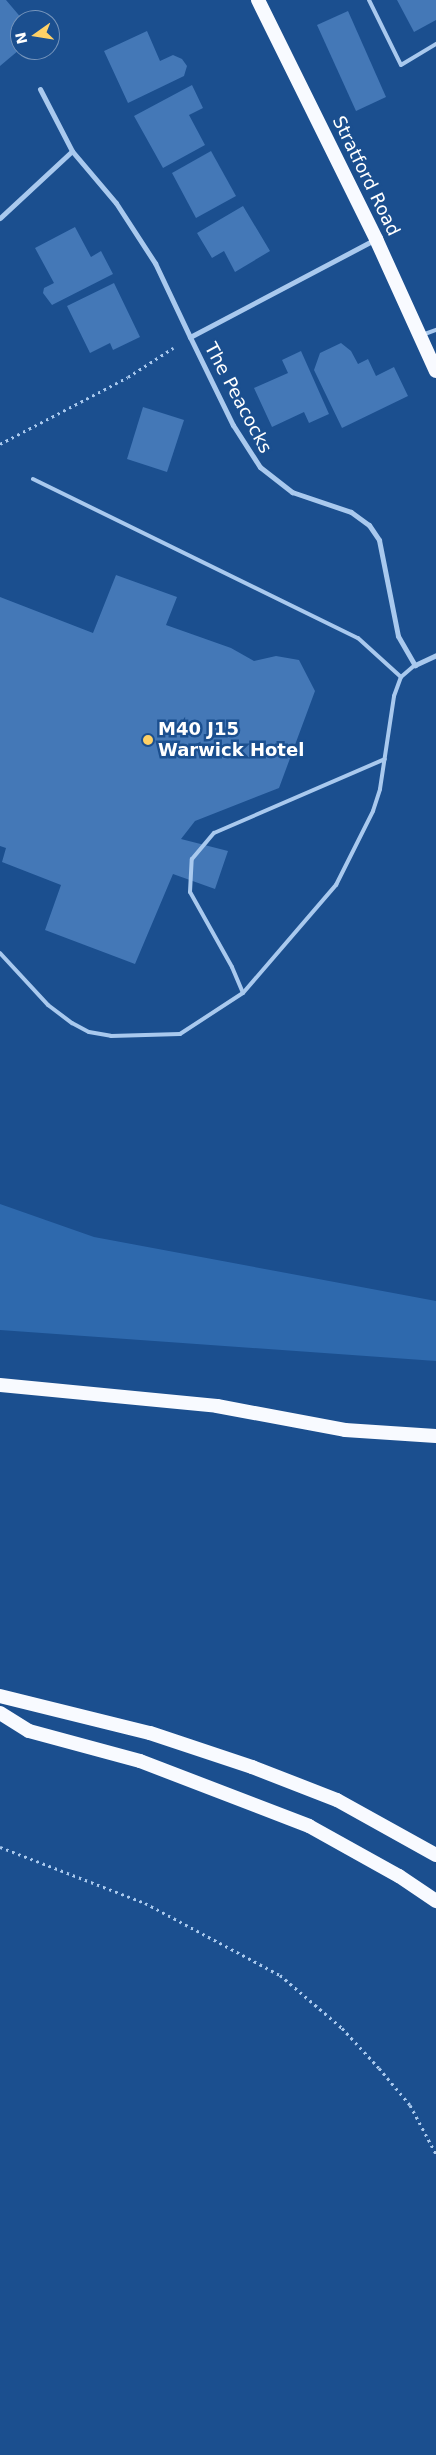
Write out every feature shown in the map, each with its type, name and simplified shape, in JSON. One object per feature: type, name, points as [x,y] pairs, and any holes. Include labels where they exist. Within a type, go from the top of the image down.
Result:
[{"type":"highway","name":"Stratford Road","points":[[258,0],[376,239],[436,370]]},
{"type":"highway","points":[[0,1385],[217,1406],[345,1430],[436,1436]]},
{"type":"highway","points":[[0,1696],[141,1730],[252,1767],[337,1800],[436,1855]]},
{"type":"highway","points":[[0,1713],[29,1731],[140,1761],[309,1826],[399,1876],[436,1901]]},
{"type":"street","name":"The Peacocks","points":[[40,89],[72,151],[116,203],[156,263],[233,424],[260,467],[292,492],[351,512],[369,525],[379,540],[398,636],[415,664]]},
{"type":"street","points":[[0,218],[72,151]]},
{"type":"street","name":"The Peacocks","points":[[190,337],[376,239]]},
{"type":"street","points":[[415,664],[436,655]]},
{"type":"lane","points":[[369,0],[401,65],[436,44]]},
{"type":"lane","points":[[420,336],[436,330]]},
{"type":"lane","points":[[33,479],[358,638],[401,676]]},
{"type":"lane","points":[[0,953],[48,1005],[72,1023],[89,1032],[111,1036],[180,1034],[243,993],[336,885],[373,811],[385,760],[394,696],[401,676],[415,664]]},
{"type":"lane","points":[[243,993],[232,967],[190,892],[192,858],[214,832],[385,760]]},
{"type":"path","points":[[0,444],[128,377],[190,337]]},
{"type":"path","points":[[0,1847],[145,1903],[280,1975],[342,2028],[379,2068],[410,2105],[436,2154]]},
{"type":"shaded area","points":[[0,1204],[94,1237],[436,1301],[436,1361],[0,1330]]},
{"type":"building","points":[[0,0],[6,0],[14,10],[10,10],[10,58],[0,66]]},
{"type":"building","points":[[397,0],[436,0],[436,20],[414,32]]},
{"type":"building","points":[[348,11],[386,97],[356,111],[317,25]]},
{"type":"building","points":[[147,31],[160,61],[173,55],[182,59],[187,66],[184,76],[128,103],[104,51]]},
{"type":"building","points":[[192,85],[203,108],[189,115],[205,145],[163,168],[134,116]]},
{"type":"building","points":[[211,151],[236,196],[196,218],[172,173]]},
{"type":"building","points":[[243,206],[270,251],[235,272],[224,251],[212,258],[197,233]]},
{"type":"building","points":[[75,227],[91,257],[101,251],[113,274],[52,305],[43,293],[44,288],[54,283],[35,248]]},
{"type":"building","points":[[114,283],[140,337],[113,350],[110,343],[90,353],[67,306]]},
{"type":"building","points":[[341,343],[351,351],[358,364],[368,359],[376,376],[394,367],[408,396],[342,428],[314,370],[320,353]]},
{"type":"building","points":[[301,351],[329,414],[309,423],[304,412],[272,427],[254,388],[288,373],[282,360]]},
{"type":"building","points":[[143,407],[184,420],[167,472],[127,459]]},
{"type":"building","name":"M40 J15 Warwick Hotel","points":[[116,575],[177,597],[166,625],[231,648],[254,661],[276,656],[299,660],[315,691],[279,788],[195,821],[181,839],[228,851],[215,889],[173,874],[135,964],[45,930],[61,885],[2,862],[6,848],[0,846],[0,597],[93,633]]},
{"type":"place","name":"M40 J15 Warwick Hotel","points":[[148,740]]}]
